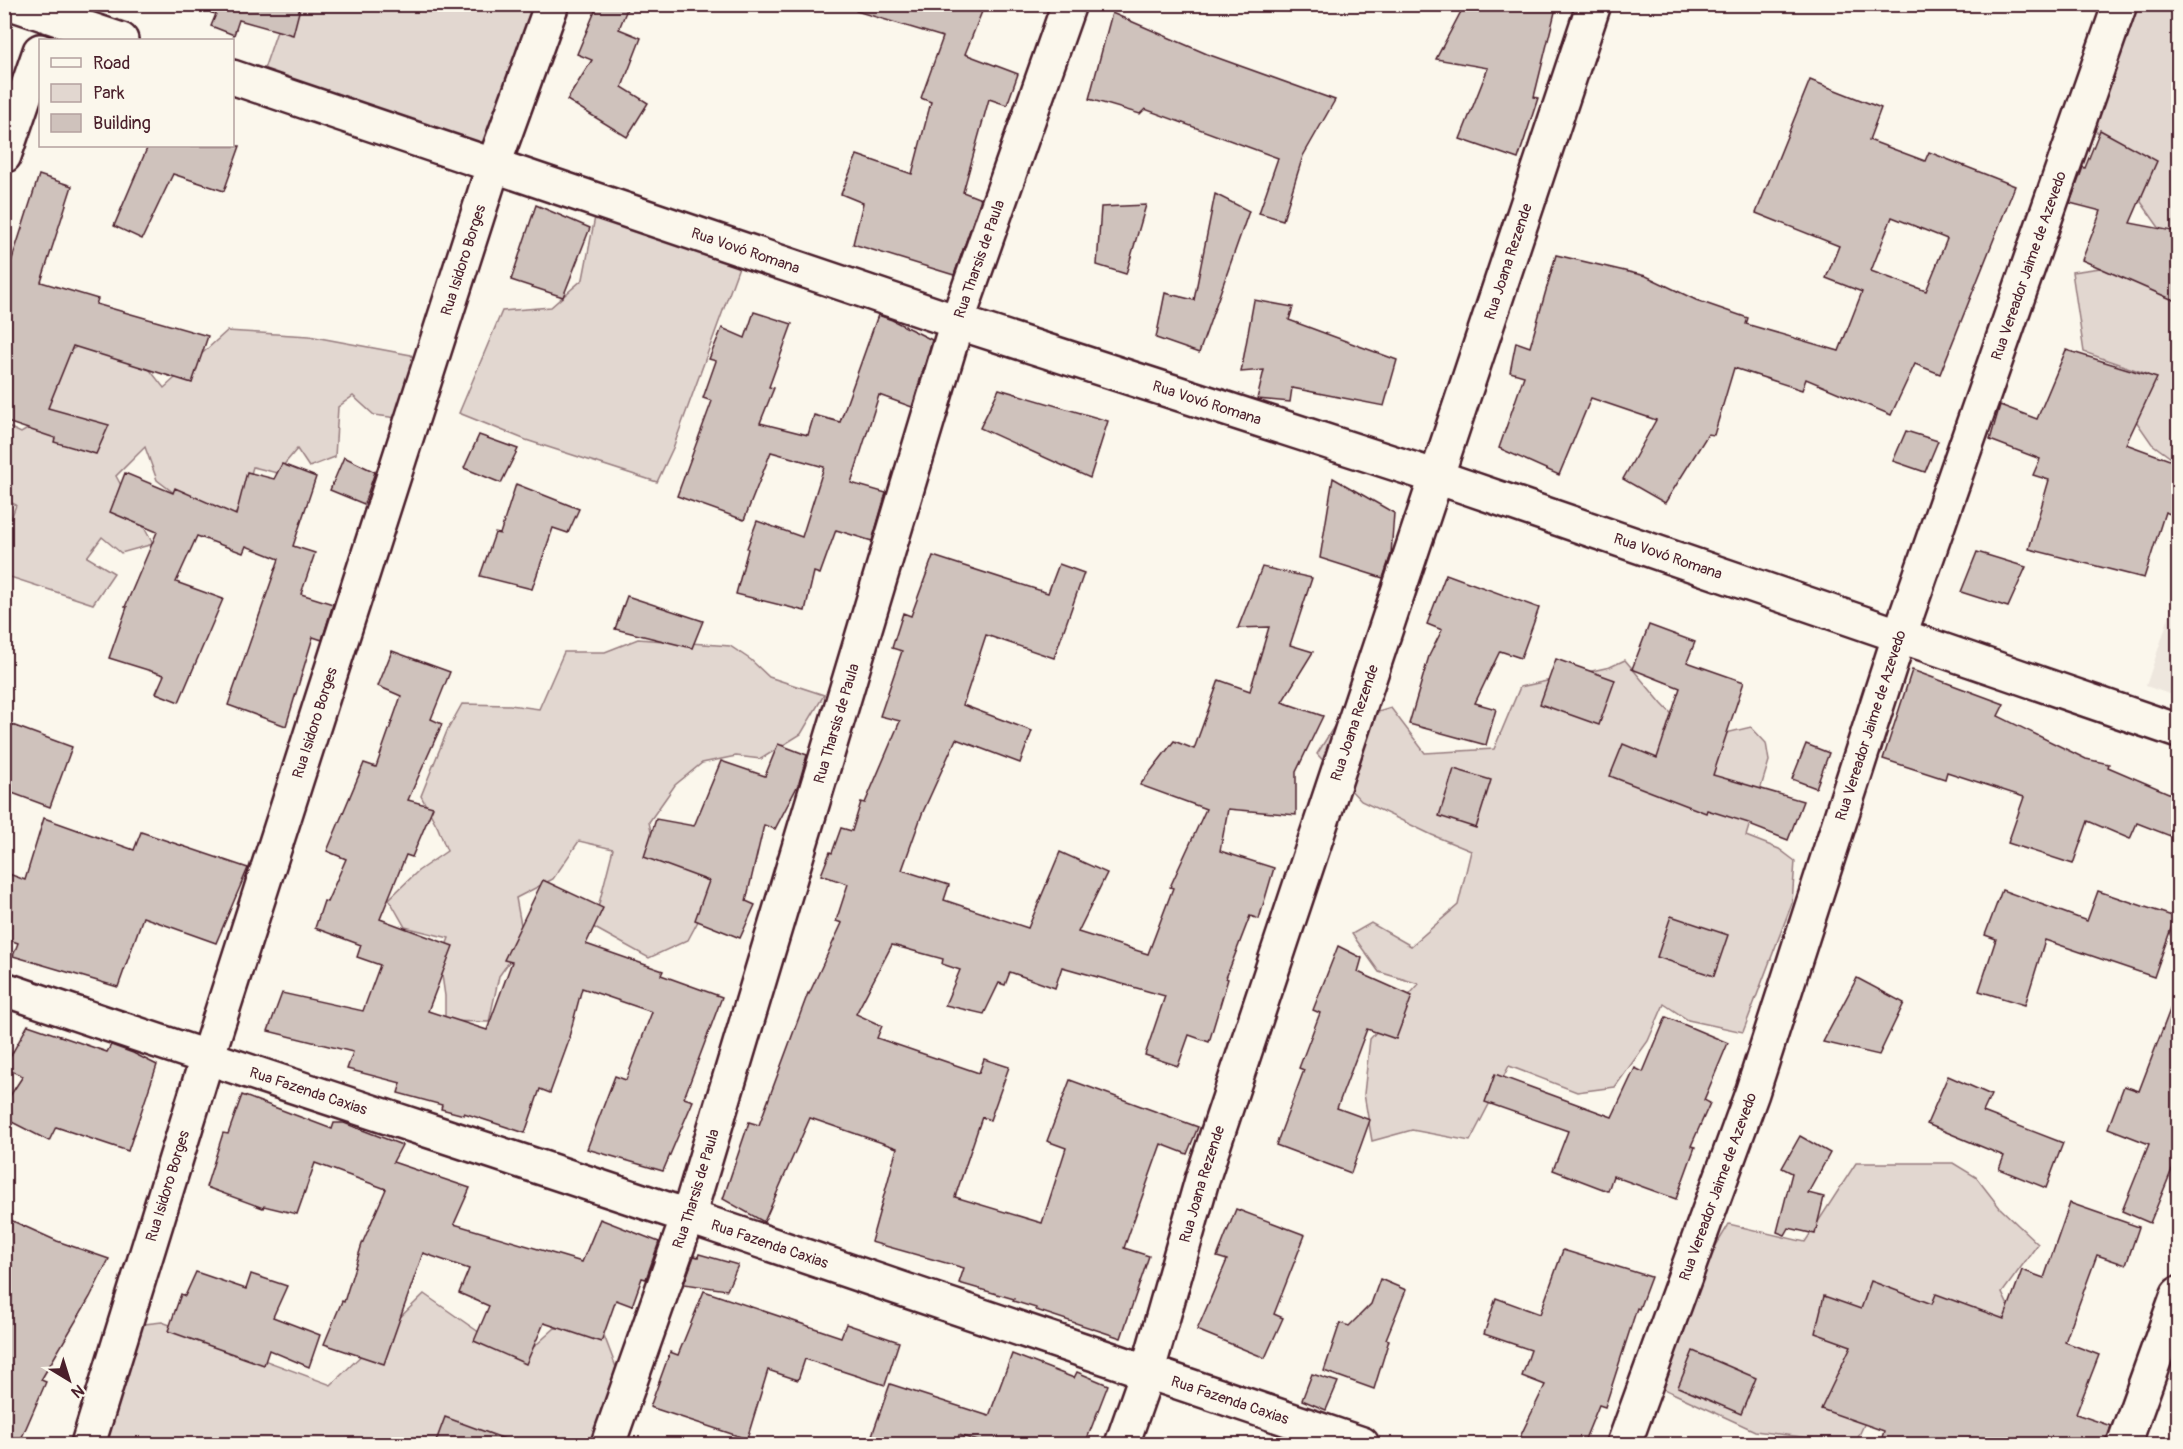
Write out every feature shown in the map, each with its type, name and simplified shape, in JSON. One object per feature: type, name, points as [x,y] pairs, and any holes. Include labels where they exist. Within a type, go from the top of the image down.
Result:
[{"type":"street","points":[[14,4],[48,29],[114,39]]},
{"type":"street","name":"Rua Isidoro Borges","points":[[88,1444],[207,1058],[494,164],[552,4]]},
{"type":"street","name":"Rua Tharsis de Paula","points":[[608,1444],[688,1217],[957,322],[1070,4]]},
{"type":"street","name":"Rua Joana Rezende","points":[[1122,1444],[1146,1373],[1202,1180],[1594,4]]},
{"type":"street","name":"Rua Vereador Jaime de Azevedo","points":[[1624,1444],[1752,1093],[1899,637],[2121,4]]},
{"type":"street","points":[[4,156],[39,54]]},
{"type":"street","name":"Rua Vovó Romana","points":[[234,78],[957,322],[1437,477],[2178,731]]},
{"type":"street","name":"Rua Fazenda Caxias","points":[[4,989],[1362,1444]]},
{"type":"street","points":[[2124,1444],[2178,1294]]},
{"type":"shaded area","points":[[2178,590],[2178,697],[2146,686]]},
{"type":"green space","points":[[286,5],[536,5],[485,149],[263,72]]},
{"type":"green space","points":[[2136,5],[2178,5],[2178,240],[2160,229],[2141,202],[2147,162],[2092,129]]},
{"type":"green space","points":[[595,217],[740,264],[673,448],[657,482],[526,440],[459,413],[502,311],[551,307],[583,279]]},
{"type":"green space","points":[[2122,265],[2178,286],[2178,463],[2152,444],[2129,411],[2147,374],[2084,352],[2072,272]]},
{"type":"green space","points":[[227,331],[309,336],[411,355],[432,383],[421,421],[374,415],[353,396],[338,407],[335,457],[309,467],[297,449],[277,473],[253,467],[241,507],[211,542],[193,526],[192,507],[157,480],[145,447],[116,476],[153,544],[121,553],[102,537],[87,557],[114,573],[93,604],[7,576],[5,572],[5,535],[16,505],[5,500],[4,425],[21,433],[45,419],[61,356],[98,334],[136,352],[164,388]]},
{"type":"green space","points":[[638,639],[730,646],[751,660],[769,677],[824,695],[801,734],[761,759],[736,756],[702,763],[675,785],[649,822],[654,846],[713,866],[713,893],[688,940],[649,958],[593,927],[613,849],[579,841],[553,879],[516,898],[524,941],[499,976],[489,1022],[445,1021],[445,996],[440,961],[449,938],[405,927],[389,899],[418,871],[447,851],[421,796],[447,731],[462,704],[510,705],[539,709],[564,652],[605,652]]},
{"type":"green space","points":[[1625,660],[1662,704],[1697,740],[1751,727],[1766,743],[1769,761],[1746,836],[1779,849],[1795,861],[1792,903],[1743,1032],[1688,1020],[1664,1004],[1648,1041],[1615,1087],[1577,1092],[1509,1066],[1470,1141],[1412,1130],[1372,1141],[1364,1094],[1370,1039],[1419,984],[1379,972],[1352,934],[1371,923],[1411,946],[1458,905],[1471,851],[1361,801],[1317,754],[1335,725],[1391,708],[1425,753],[1494,749],[1520,687],[1610,667]]},
{"type":"green space","points":[[1856,1163],[1953,1163],[1976,1177],[2000,1208],[2038,1244],[2002,1293],[2017,1324],[1896,1356],[1855,1444],[1755,1431],[1664,1389],[1706,1262],[1729,1224],[1805,1242]]},
{"type":"green space","points":[[424,1294],[519,1360],[555,1328],[602,1330],[616,1367],[597,1436],[588,1444],[100,1444],[136,1325],[162,1322],[331,1385]]},
{"type":"building","points":[[212,4],[301,4],[293,35],[239,20],[234,35],[211,26],[216,14],[211,13]]},
{"type":"building","points":[[598,4],[629,4],[619,29],[641,38],[622,87],[648,103],[627,137],[567,100],[592,60],[577,54]]},
{"type":"building","points":[[857,4],[985,4],[965,54],[1018,74],[1007,105],[989,99],[963,192],[981,199],[954,275],[853,244],[863,203],[841,194],[857,155],[912,174],[931,102],[921,98],[943,37],[856,11]]},
{"type":"building","points":[[1465,4],[1557,4],[1534,97],[1538,98],[1518,159],[1460,139],[1488,68],[1436,59]]},
{"type":"building","points":[[1112,13],[1207,54],[1335,100],[1303,156],[1283,220],[1259,213],[1278,158],[1145,109],[1140,114],[1089,99]]},
{"type":"building","points":[[1810,80],[1881,108],[1869,140],[1925,161],[1929,152],[2015,186],[1940,374],[1915,364],[1891,415],[1806,379],[1802,390],[1734,368],[1714,435],[1708,434],[1665,503],[1623,479],[1656,420],[1591,398],[1559,475],[1499,448],[1524,376],[1510,372],[1516,342],[1530,347],[1556,255],[1646,276],[1696,300],[1748,318],[1746,324],[1839,351],[1862,292],[1826,278],[1839,246],[1756,213]],"holes":[[[1892,217],[1947,239],[1926,291],[1871,271]]]},
{"type":"building","points":[[2100,130],[2157,161],[2130,223],[2178,232],[2178,302],[2082,260],[2101,211],[2070,203]]},
{"type":"building","points":[[240,146],[224,191],[173,174],[142,239],[114,226],[148,147]]},
{"type":"building","points":[[39,175],[72,186],[41,282],[98,299],[96,304],[208,336],[192,383],[73,346],[48,408],[109,425],[96,454],[54,442],[55,438],[4,421],[4,284]]},
{"type":"building","points":[[1215,194],[1249,211],[1199,353],[1156,338],[1165,293],[1194,300]]},
{"type":"building","points":[[536,205],[590,228],[563,297],[511,280]]},
{"type":"building","points":[[1146,205],[1126,274],[1097,265],[1101,207]]},
{"type":"building","points":[[1254,300],[1293,307],[1289,320],[1397,360],[1384,406],[1292,388],[1290,402],[1257,399],[1264,370],[1241,372]]},
{"type":"building","points":[[754,312],[792,324],[769,387],[774,388],[760,423],[808,435],[814,415],[840,422],[878,315],[932,340],[912,407],[879,395],[851,483],[886,493],[872,541],[836,530],[820,574],[814,572],[805,611],[736,594],[747,548],[757,521],[802,537],[824,467],[771,452],[744,520],[677,496],[712,401],[703,398],[716,361],[709,359],[722,328],[745,338]]},
{"type":"building","points":[[2066,350],[2157,378],[2126,444],[2178,463],[2178,517],[2165,512],[2144,578],[2029,549],[2049,480],[2033,475],[2040,459],[1990,440],[2000,405],[2037,419]]},
{"type":"building","points":[[999,389],[1108,421],[1090,478],[980,428]]},
{"type":"building","points":[[1906,431],[1938,441],[1925,472],[1893,461]]},
{"type":"building","points":[[479,435],[518,449],[501,483],[464,468]]},
{"type":"building","points":[[344,457],[375,472],[364,504],[330,490]]},
{"type":"building","points":[[282,464],[316,477],[293,546],[315,553],[301,594],[333,604],[322,640],[313,637],[286,726],[228,705],[279,559],[246,546],[243,553],[197,536],[176,582],[223,599],[179,702],[156,693],[164,675],[109,658],[127,607],[125,607],[157,532],[110,512],[125,473],[173,493],[175,488],[236,515],[247,472],[274,479]]},
{"type":"building","points":[[1333,478],[1394,513],[1391,554],[1383,578],[1320,558]]},
{"type":"building","points":[[516,484],[579,509],[568,533],[553,528],[532,589],[480,576],[495,533],[500,534]]},
{"type":"building","points":[[1977,552],[2026,567],[2008,607],[1961,592]]},
{"type":"building","points":[[933,556],[1048,593],[1059,564],[1084,573],[1054,658],[986,635],[963,705],[1032,731],[1020,763],[956,739],[922,814],[902,870],[949,885],[944,900],[1028,928],[1060,852],[1107,873],[1078,932],[1148,954],[1173,888],[1170,887],[1206,809],[1140,785],[1174,741],[1194,749],[1219,680],[1250,691],[1269,627],[1238,628],[1262,567],[1312,578],[1290,645],[1313,652],[1282,702],[1323,716],[1296,772],[1296,815],[1228,809],[1220,851],[1274,868],[1259,919],[1250,916],[1226,978],[1228,979],[1209,1042],[1189,1035],[1178,1066],[1145,1055],[1165,996],[1062,967],[1055,988],[1010,972],[1005,985],[999,983],[984,1014],[945,1005],[960,970],[942,964],[943,959],[892,945],[856,1014],[882,1026],[877,1038],[979,1073],[984,1059],[1009,1067],[990,1120],[982,1117],[955,1197],[1042,1223],[1066,1148],[1047,1141],[1070,1080],[1198,1127],[1187,1154],[1161,1144],[1124,1248],[1149,1256],[1121,1338],[1036,1310],[1036,1308],[1013,1301],[1014,1299],[959,1283],[964,1268],[871,1242],[897,1148],[810,1118],[764,1222],[723,1199],[749,1122],[759,1125],[808,993],[842,923],[836,921],[848,884],[821,875],[841,828],[852,831],[861,802],[865,803],[900,721],[880,716],[902,651],[892,648],[903,613],[911,616]]},
{"type":"building","points":[[1446,574],[1539,608],[1521,658],[1500,651],[1475,703],[1496,709],[1486,745],[1409,724],[1429,656],[1442,630],[1427,624]]},
{"type":"building","points":[[627,596],[703,621],[692,648],[615,629]]},
{"type":"building","points":[[1649,625],[1695,642],[1687,662],[1744,682],[1713,775],[1803,801],[1788,840],[1752,826],[1752,824],[1707,810],[1706,813],[1610,776],[1623,744],[1657,758],[1680,688],[1632,669]]},
{"type":"building","points":[[392,651],[450,672],[431,719],[442,724],[408,800],[433,807],[412,857],[406,855],[380,919],[453,946],[428,1011],[487,1030],[512,962],[504,960],[543,880],[603,908],[586,944],[663,971],[661,975],[722,997],[684,1098],[693,1101],[663,1171],[587,1149],[615,1076],[626,1080],[652,1012],[582,988],[570,1038],[550,1093],[540,1089],[525,1133],[464,1113],[464,1115],[441,1109],[442,1105],[398,1093],[401,1083],[347,1069],[353,1052],[268,1031],[282,993],[363,1011],[380,965],[357,957],[361,945],[315,928],[324,901],[327,902],[346,859],[327,851],[364,763],[376,767],[401,696],[378,686]]},
{"type":"building","points":[[1556,659],[1615,680],[1599,725],[1540,704]]},
{"type":"building","points":[[1912,670],[2004,704],[1998,716],[2086,759],[2109,764],[2108,767],[2178,797],[2178,839],[2137,823],[2130,839],[2088,821],[2073,864],[2008,843],[2024,797],[1947,772],[1945,779],[1883,759]]},
{"type":"building","points":[[4,722],[72,747],[50,807],[4,790]]},
{"type":"building","points":[[778,744],[807,755],[799,783],[775,829],[764,825],[746,901],[755,905],[740,938],[695,920],[709,881],[644,857],[656,819],[694,826],[721,761],[765,776]]},
{"type":"building","points":[[1806,744],[1829,753],[1816,788],[1792,779]]},
{"type":"building","points":[[1454,769],[1491,780],[1476,828],[1439,816]]},
{"type":"building","points":[[44,818],[134,850],[141,832],[248,868],[216,943],[143,917],[118,987],[13,956],[18,943],[4,938],[4,872],[25,880]]},
{"type":"building","points":[[2002,890],[2087,921],[2098,891],[2175,917],[2154,977],[2045,940],[2025,1005],[1979,991],[1996,939],[1985,935]]},
{"type":"building","points":[[1671,916],[1728,935],[1714,976],[1657,957]]},
{"type":"building","points":[[1338,946],[1362,958],[1358,972],[1412,996],[1396,1039],[1367,1029],[1337,1108],[1370,1120],[1351,1173],[1276,1145],[1304,1070],[1299,1068],[1320,1013],[1313,1010]]},
{"type":"building","points":[[1857,978],[1904,1003],[1879,1055],[1823,1042]]},
{"type":"building","points":[[2176,994],[2178,994],[2178,1155],[2150,1223],[2122,1211],[2149,1144],[2108,1128],[2124,1086],[2139,1091]]},
{"type":"building","points":[[1666,1017],[1728,1043],[1704,1100],[1710,1103],[1691,1146],[1695,1147],[1676,1199],[1613,1176],[1608,1191],[1553,1170],[1568,1131],[1485,1102],[1495,1074],[1612,1117],[1635,1068],[1643,1072]]},
{"type":"building","points":[[28,1025],[107,1052],[111,1045],[157,1065],[128,1151],[56,1127],[49,1141],[4,1118],[4,1105],[23,1076],[4,1068]]},
{"type":"building","points":[[1948,1076],[1991,1095],[1983,1112],[2063,1143],[2046,1188],[1999,1169],[2004,1156],[1927,1124]]},
{"type":"building","points":[[242,1095],[332,1129],[334,1123],[344,1123],[402,1145],[393,1162],[470,1188],[454,1224],[582,1262],[600,1219],[659,1242],[646,1279],[642,1278],[632,1306],[616,1300],[601,1342],[544,1323],[526,1364],[474,1341],[489,1306],[459,1293],[469,1269],[423,1253],[384,1364],[324,1344],[342,1301],[344,1302],[362,1244],[386,1189],[315,1163],[297,1214],[264,1206],[263,1208],[206,1187],[223,1133],[228,1134]]},
{"type":"building","points":[[1800,1136],[1830,1153],[1808,1193],[1824,1197],[1815,1234],[1789,1228],[1785,1235],[1777,1232],[1792,1173],[1782,1168]]},
{"type":"building","points":[[2070,1203],[2139,1227],[2126,1265],[2097,1255],[2065,1342],[2099,1355],[2076,1414],[2111,1426],[2106,1444],[1880,1444],[1884,1431],[1821,1409],[1851,1346],[1815,1333],[1824,1296],[1861,1309],[1871,1281],[1932,1304],[1936,1294],[2004,1319],[2022,1270],[2044,1278]]},
{"type":"building","points":[[1236,1209],[1305,1235],[1274,1314],[1283,1318],[1265,1358],[1197,1330],[1227,1260],[1217,1257]]},
{"type":"building","points":[[4,1217],[57,1241],[109,1259],[90,1297],[41,1380],[46,1382],[19,1444],[4,1444]]},
{"type":"building","points":[[1563,1250],[1651,1277],[1639,1309],[1637,1308],[1605,1407],[1599,1405],[1583,1444],[1521,1444],[1522,1438],[1520,1437],[1545,1385],[1522,1376],[1531,1350],[1484,1334],[1496,1298],[1540,1314]]},
{"type":"building","points":[[699,1254],[738,1265],[727,1290],[684,1284],[694,1256],[698,1257]]},
{"type":"building","points":[[196,1272],[246,1289],[251,1274],[287,1286],[273,1317],[320,1335],[309,1367],[269,1350],[264,1365],[168,1331],[181,1294],[185,1296]]},
{"type":"building","points":[[1380,1279],[1406,1290],[1386,1339],[1389,1340],[1374,1389],[1324,1371],[1340,1323],[1349,1326],[1371,1304]]},
{"type":"building","points":[[704,1291],[841,1337],[846,1324],[899,1342],[885,1385],[805,1359],[798,1380],[768,1370],[747,1439],[650,1407],[670,1352],[678,1355]]},
{"type":"building","points":[[1693,1351],[1756,1378],[1741,1414],[1678,1387]]},
{"type":"building","points":[[1012,1354],[1074,1378],[1077,1372],[1108,1385],[1085,1444],[987,1444],[959,1435],[956,1444],[869,1444],[890,1384],[989,1416]]},
{"type":"building","points":[[1312,1374],[1338,1382],[1326,1410],[1302,1400]]},
{"type":"building","points":[[445,1417],[513,1442],[512,1444],[435,1444]]}]
